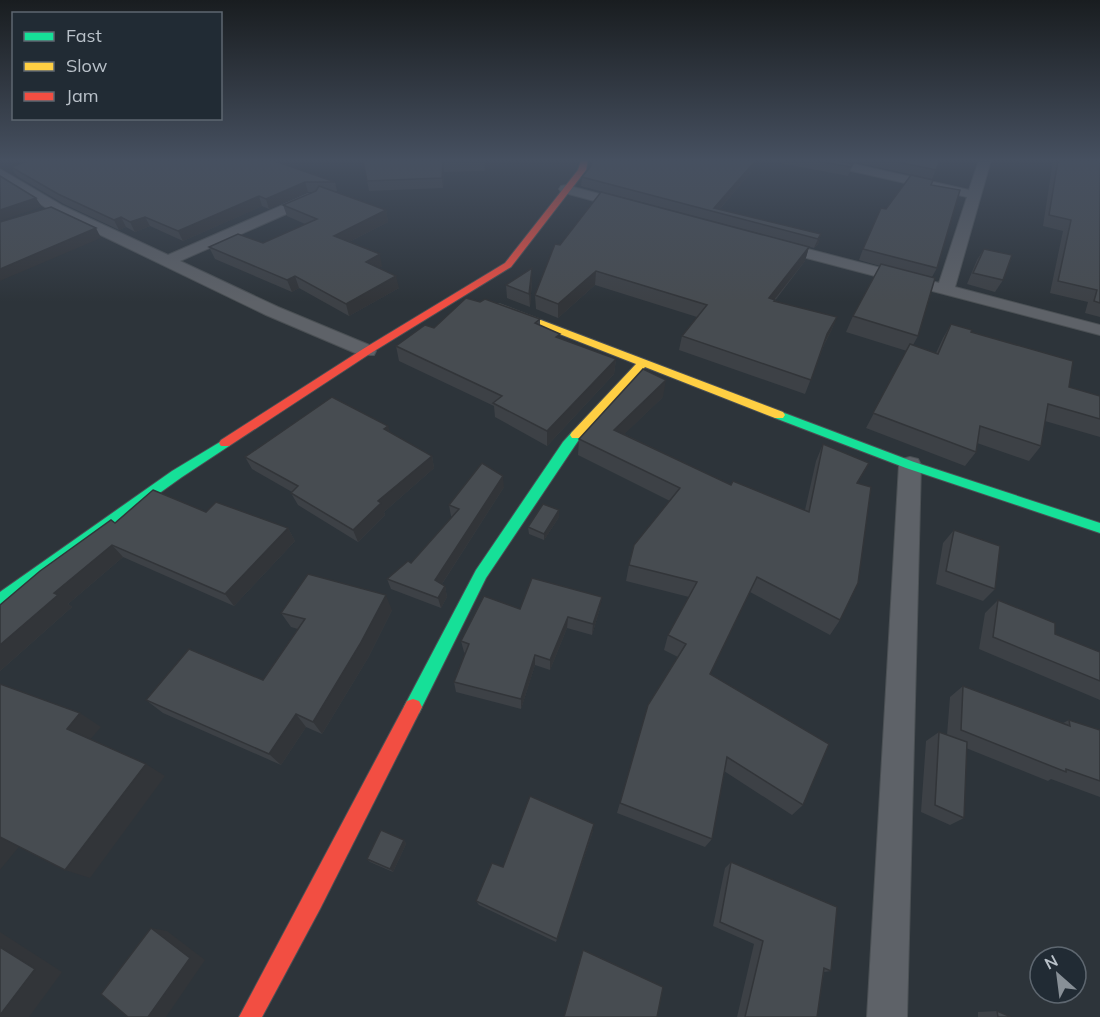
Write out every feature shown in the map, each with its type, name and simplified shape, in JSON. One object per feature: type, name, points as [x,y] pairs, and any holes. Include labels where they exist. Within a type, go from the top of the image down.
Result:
[{"type":"street","points":[[168,261],[289,207]]},
{"type":"street","points":[[0,600],[177,474],[367,351],[508,265],[552,207]]},
{"type":"street","points":[[633,207],[646,211]]},
{"type":"street","points":[[945,291],[970,207]]},
{"type":"street","points":[[39,215],[58,209],[272,310],[367,351]]},
{"type":"street","points":[[761,242],[1100,330]]},
{"type":"street","points":[[461,292],[910,465],[1100,528]]},
{"type":"street","points":[[250,1017],[313,902],[481,574],[567,445],[643,363]]},
{"type":"street","points":[[887,1017],[910,465]]},
{"type":"building","points":[[52,207],[96,228],[0,269],[0,222]]},
{"type":"building","points":[[87,207],[232,207],[178,231],[145,217],[130,222],[121,217],[114,220]]},
{"type":"building","points":[[289,207],[379,207],[386,210],[334,236],[380,254],[366,262],[396,276],[346,304],[295,276],[287,280],[209,247],[238,234],[263,243],[317,219]]},
{"type":"building","points":[[589,207],[659,207],[809,247],[769,298],[837,317],[827,334],[811,380],[682,336],[707,305],[596,271],[558,304],[535,295],[555,244],[560,245]]},
{"type":"building","points":[[698,207],[714,207],[821,234],[818,239]]},
{"type":"building","points":[[955,207],[937,268],[863,249],[881,208]]},
{"type":"building","points":[[1050,207],[1100,207],[1100,303],[1094,301],[1097,290],[1058,281],[1071,220],[1049,215]]},
{"type":"building","points":[[984,249],[1012,255],[1003,280],[973,273]]},
{"type":"building","points":[[881,264],[935,278],[918,336],[853,316]]},
{"type":"building","points":[[532,268],[529,294],[506,285]]},
{"type":"building","points":[[466,298],[480,302],[485,299],[540,319],[535,323],[560,334],[556,337],[616,359],[547,431],[493,403],[502,396],[396,346],[425,325],[434,328]]},
{"type":"building","points":[[951,324],[972,330],[971,332],[1073,361],[1069,387],[1100,396],[1100,419],[1048,404],[1041,446],[980,426],[976,452],[873,413],[910,344],[938,354]]},
{"type":"building","points":[[643,369],[666,380],[614,430],[731,485],[733,481],[809,512],[823,444],[869,463],[857,483],[871,487],[858,583],[840,620],[757,577],[710,674],[829,744],[803,805],[727,757],[712,839],[620,803],[648,705],[686,644],[668,635],[697,582],[629,565],[634,545],[680,488],[579,439]]},
{"type":"building","points":[[332,397],[388,426],[384,429],[432,456],[378,501],[381,503],[353,530],[291,493],[298,486],[245,457]]},
{"type":"building","points":[[482,463],[503,476],[435,580],[445,586],[438,598],[387,579],[408,561],[411,563],[459,509],[449,505]]},
{"type":"building","points":[[153,490],[206,512],[216,502],[288,528],[225,594],[112,545],[54,593],[58,595],[0,645],[0,605],[40,571],[111,520],[115,523]]},
{"type":"building","points":[[543,504],[559,510],[544,534],[528,527]]},
{"type":"building","points":[[954,530],[1000,546],[995,589],[946,571]]},
{"type":"building","points":[[308,574],[386,595],[360,644],[313,722],[296,714],[269,754],[146,700],[189,649],[263,680],[305,619],[281,613]]},
{"type":"building","points":[[532,578],[602,597],[593,624],[568,617],[550,660],[535,655],[521,699],[454,682],[469,644],[461,641],[484,596],[520,609]]},
{"type":"building","points":[[998,600],[1055,623],[1055,634],[1100,652],[1100,681],[993,637]]},
{"type":"building","points":[[0,684],[80,713],[67,729],[146,764],[65,870],[0,837]]},
{"type":"building","points":[[963,686],[1070,726],[1069,720],[1100,730],[1100,781],[1066,769],[1066,772],[961,730]]},
{"type":"building","points":[[939,732],[967,742],[964,818],[935,805]]},
{"type":"building","points":[[530,796],[594,824],[557,939],[476,901],[492,863],[503,867]]},
{"type":"building","points":[[381,830],[404,840],[390,869],[367,859]]},
{"type":"building","points":[[731,862],[837,907],[831,971],[824,968],[817,1017],[745,1017],[763,941],[720,922]]},
{"type":"building","points":[[151,928],[190,958],[148,1017],[128,1017],[101,994]]},
{"type":"building","points":[[0,947],[35,969],[0,1015]]},
{"type":"building","points":[[583,950],[663,987],[657,1017],[564,1017]]},
{"type":"building","points":[[997,1011],[1011,1017],[998,1017]]},
{"type":"traffic: fast","points":[[779,415],[910,465],[1100,528]]},
{"type":"traffic: fast","points":[[413,707],[481,574],[576,435]]},
{"type":"traffic: fast","points":[[0,600],[177,474],[225,443]]},
{"type":"traffic: slow","points":[[499,307],[779,415]]},
{"type":"traffic: slow","points":[[576,435],[643,363]]},
{"type":"traffic: jam","points":[[225,443],[367,351],[508,265],[553,207]]},
{"type":"traffic: jam","points":[[250,1017],[313,902],[413,707]]}]
